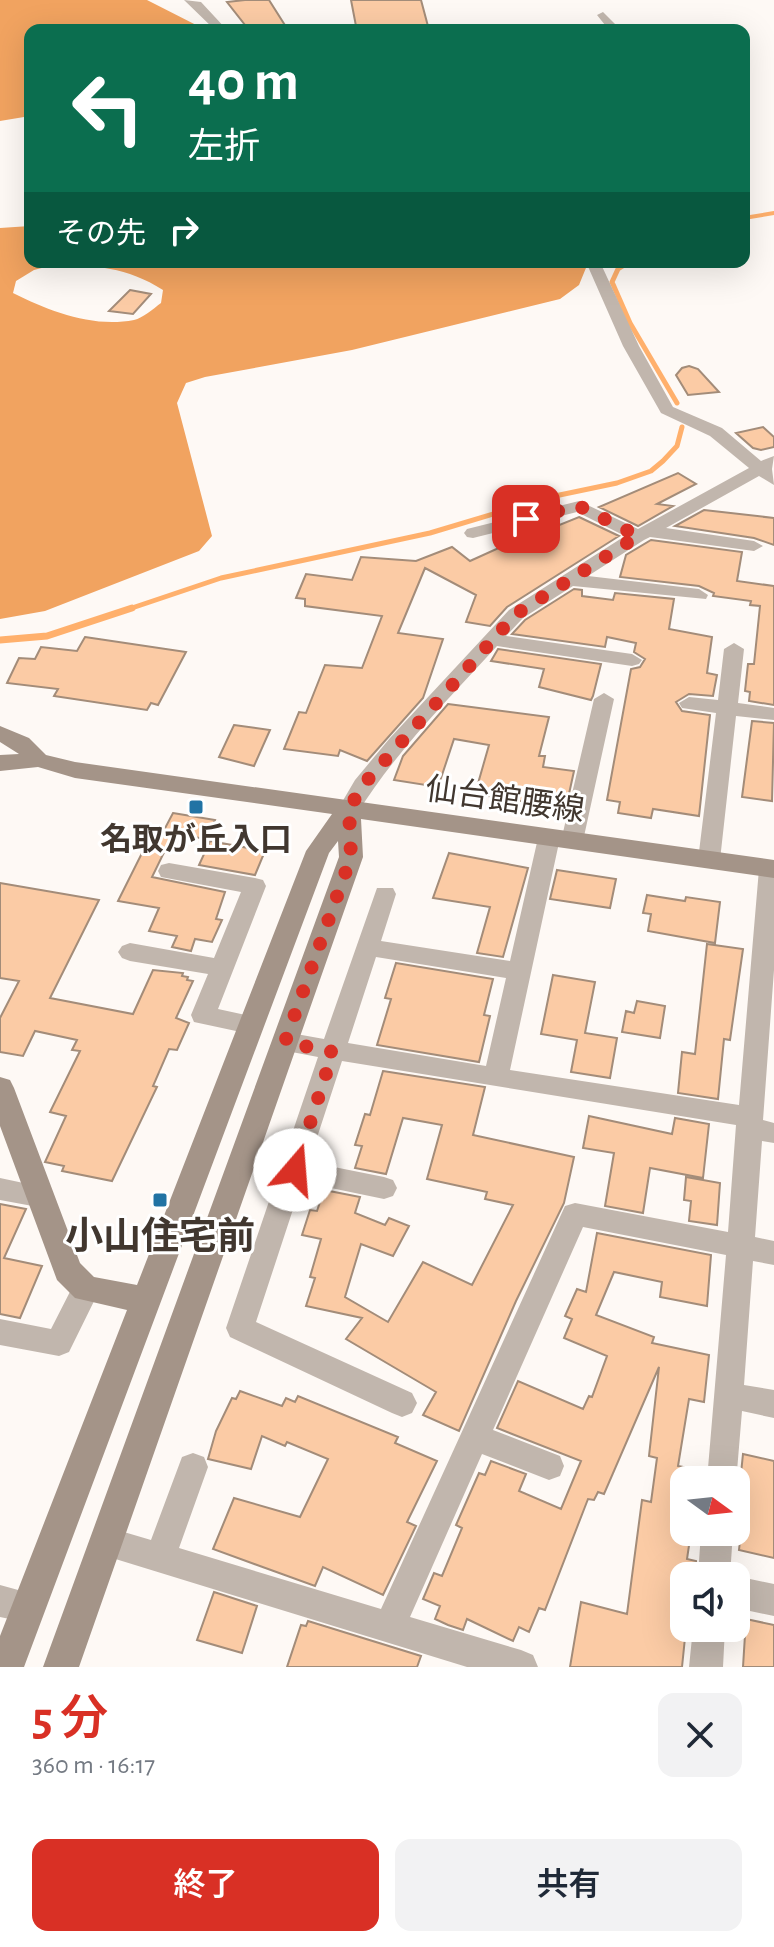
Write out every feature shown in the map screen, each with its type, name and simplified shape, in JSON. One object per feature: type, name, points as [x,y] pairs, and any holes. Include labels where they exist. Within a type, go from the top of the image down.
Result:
[{"type":"street","points":[[189,0],[197,4],[215,24]]},
{"type":"street","points":[[603,15],[610,24]]},
{"type":"street","points":[[6,1667],[14,1604],[145,1300],[318,851],[363,785],[397,743],[516,614],[643,534],[769,470],[716,432],[667,410],[631,346],[596,268]]},
{"type":"street","points":[[473,533],[579,506],[643,534],[754,546]]},
{"type":"street","points":[[572,580],[699,595]]},
{"type":"street","points":[[493,640],[632,660]]},
{"type":"street","points":[[709,860],[734,649]]},
{"type":"street","points":[[496,1078],[520,971],[604,699]]},
{"type":"street","points":[[689,703],[774,714]]},
{"type":"street","name":"仙台館腰線","points":[[0,733],[21,743],[38,760]]},
{"type":"street","name":"仙台館腰線","points":[[0,763],[38,760],[75,770],[772,869]]},
{"type":"street","points":[[61,1667],[351,857],[349,809]]},
{"type":"street","points":[[723,1466],[738,1246],[757,1126],[772,869]]},
{"type":"street","points":[[169,871],[255,886],[203,1015],[250,1025]]},
{"type":"street","points":[[385,894],[240,1328],[402,1403]]},
{"type":"street","points":[[379,949],[520,971]]},
{"type":"street","points":[[130,952],[222,968]]},
{"type":"street","points":[[285,1042],[757,1126]]},
{"type":"street","points":[[3,1100],[68,1271],[86,1289],[145,1300]]},
{"type":"street","points":[[295,1170],[384,1188]]},
{"type":"street","points":[[0,1189],[38,1196]]},
{"type":"street","points":[[389,1627],[575,1214],[774,1253]]},
{"type":"street","points":[[0,1332],[59,1343],[86,1289]]},
{"type":"street","points":[[729,1395],[774,1404]]},
{"type":"street","points":[[475,1437],[549,1466]]},
{"type":"street","points":[[160,1558],[193,1467]]},
{"type":"street","points":[[107,1542],[521,1667]]},
{"type":"street","points":[[750,1595],[774,1600]]},
{"type":"street","points":[[706,1667],[708,1642]]},
{"type":"shaded area","points":[[0,0],[147,0],[194,24],[24,24],[24,117],[0,121]]},
{"type":"shaded area","points":[[24,226],[24,268],[42,268],[16,281],[13,293],[56,312],[102,322],[137,319],[161,303],[163,290],[137,276],[104,268],[586,268],[579,285],[560,299],[352,350],[186,383],[177,403],[212,536],[199,551],[45,611],[0,619],[0,228]]},
{"type":"building","points":[[269,0],[284,24],[244,24],[227,2]]},
{"type":"building","points":[[351,0],[421,0],[427,24],[356,24]]},
{"type":"building","points":[[130,290],[151,294],[133,314],[109,311]]},
{"type":"building","points":[[689,366],[698,369],[719,392],[688,395],[676,375]]},
{"type":"building","points":[[763,427],[774,437],[774,447],[753,448],[736,433]]},
{"type":"building","points":[[678,473],[696,484],[657,504],[673,506],[638,526],[599,507]]},
{"type":"building","points":[[704,510],[774,518],[774,545],[754,538],[675,526]]},
{"type":"building","points":[[579,517],[619,536],[507,607],[490,626],[466,622],[476,595],[425,568],[398,633],[443,639],[423,698],[367,761],[340,750],[338,756],[284,749],[299,712],[306,713],[325,665],[362,668],[382,616],[305,606],[305,599],[296,598],[306,574],[352,580],[361,557],[416,561],[452,547],[470,561],[541,529]]},
{"type":"building","points":[[651,540],[742,552],[737,581],[774,586],[774,705],[749,701],[750,692],[745,691],[748,664],[754,664],[760,606],[750,605],[751,601],[713,596],[714,593],[699,586],[620,577],[626,555]]},
{"type":"building","points":[[574,589],[582,590],[582,596],[613,600],[615,593],[674,599],[669,629],[712,637],[707,673],[717,675],[713,696],[689,694],[676,702],[682,711],[710,715],[699,816],[653,809],[651,818],[618,813],[620,802],[607,800],[631,669],[640,667],[645,659],[634,652],[636,643],[607,637],[605,647],[512,634],[525,620]]},
{"type":"building","points":[[85,637],[186,652],[158,705],[151,703],[147,710],[54,696],[58,689],[7,683],[19,658],[35,659],[41,647],[77,651]]},
{"type":"building","points":[[498,649],[601,664],[591,700],[539,687],[544,669],[491,661]]},
{"type":"building","points":[[448,704],[549,717],[539,756],[545,756],[543,767],[574,771],[565,812],[475,794],[489,745],[454,739],[438,787],[394,780],[403,756]]},
{"type":"building","points":[[752,721],[774,723],[772,801],[742,797]]},
{"type":"building","points":[[234,725],[270,730],[254,766],[219,757]]},
{"type":"building","points":[[173,813],[215,820],[206,839],[163,832]]},
{"type":"building","points":[[152,833],[172,836],[152,877],[225,892],[216,919],[222,920],[212,942],[195,939],[191,951],[172,947],[177,936],[149,931],[159,908],[118,901]]},
{"type":"building","points":[[210,841],[265,851],[255,875],[199,865]]},
{"type":"building","points":[[449,853],[528,868],[503,957],[477,953],[490,907],[433,898]]},
{"type":"building","points":[[557,870],[616,879],[610,908],[550,899]]},
{"type":"building","points":[[0,883],[99,900],[50,998],[133,1014],[153,970],[183,973],[187,980],[193,981],[176,1018],[189,1023],[177,1050],[169,1049],[153,1086],[157,1087],[112,1181],[62,1171],[64,1166],[45,1162],[66,1116],[50,1112],[80,1051],[72,1050],[77,1040],[35,1031],[23,1056],[0,1052],[0,1018],[19,981],[0,978]]},
{"type":"building","points":[[647,895],[720,902],[715,943],[648,931],[651,914],[643,913]]},
{"type":"building","points":[[707,944],[743,949],[730,1040],[724,1039],[718,1099],[678,1093],[682,1052],[695,1054]]},
{"type":"building","points":[[396,963],[493,979],[484,1015],[490,1016],[479,1062],[377,1045],[391,999],[385,998]]},
{"type":"building","points":[[553,975],[595,982],[585,1033],[617,1038],[610,1078],[571,1072],[577,1040],[541,1034]]},
{"type":"building","points":[[637,1001],[665,1006],[660,1038],[622,1032],[626,1011],[634,1013]]},
{"type":"building","points":[[383,1071],[485,1087],[473,1135],[574,1157],[564,1203],[516,1301],[459,1431],[423,1415],[436,1392],[346,1339],[362,1318],[306,1306],[315,1278],[310,1277],[321,1239],[302,1235],[310,1210],[317,1211],[324,1190],[360,1197],[355,1213],[385,1225],[389,1218],[409,1226],[393,1256],[361,1244],[345,1297],[388,1322],[423,1262],[472,1285],[513,1205],[485,1199],[487,1192],[427,1179],[442,1125],[403,1118],[386,1174],[355,1168],[362,1146],[355,1145],[365,1114],[370,1115]]},
{"type":"building","points":[[589,1116],[672,1134],[675,1118],[709,1124],[703,1178],[650,1168],[643,1213],[605,1206],[614,1153],[583,1148]]},
{"type":"building","points":[[686,1177],[720,1183],[717,1225],[689,1221],[691,1201],[684,1200]]},
{"type":"building","points":[[0,1204],[26,1209],[4,1258],[42,1266],[20,1318],[0,1314]]},
{"type":"building","points":[[597,1233],[711,1255],[707,1306],[660,1297],[662,1282],[614,1272],[596,1315],[654,1337],[652,1343],[709,1355],[704,1402],[689,1399],[678,1466],[670,1466],[670,1546],[689,1546],[687,1559],[696,1561],[670,1562],[670,1642],[685,1642],[682,1667],[570,1667],[581,1602],[627,1614],[642,1500],[651,1502],[657,1458],[649,1456],[659,1367],[604,1494],[598,1492],[594,1500],[588,1499],[545,1610],[539,1608],[529,1632],[519,1627],[513,1641],[467,1619],[463,1630],[435,1619],[440,1606],[423,1599],[434,1573],[442,1576],[462,1528],[456,1525],[479,1473],[485,1475],[491,1461],[526,1474],[519,1491],[561,1509],[581,1461],[497,1428],[518,1381],[583,1409],[589,1396],[592,1397],[607,1356],[564,1338],[572,1319],[565,1316],[577,1289],[586,1292]]},
{"type":"building","points":[[240,1391],[282,1406],[286,1398],[295,1402],[298,1396],[398,1437],[395,1443],[437,1461],[407,1522],[416,1526],[383,1595],[323,1567],[315,1586],[213,1549],[234,1498],[300,1517],[328,1459],[287,1442],[285,1446],[262,1436],[251,1469],[208,1459],[216,1431],[232,1398],[236,1399]]},
{"type":"building","points":[[743,1454],[774,1461],[774,1558],[739,1550],[739,1546],[750,1546],[750,1466],[742,1466]]},
{"type":"building","points":[[214,1592],[257,1606],[242,1653],[197,1640]]},
{"type":"building","points":[[750,1620],[774,1625],[774,1667],[743,1667],[745,1642],[750,1642]]},
{"type":"building","points":[[308,1621],[421,1656],[417,1667],[287,1667],[301,1625],[306,1626]]},
{"type":"waterway","points":[[750,217],[774,213]]},
{"type":"waterway","points":[[620,268],[612,282],[630,323],[677,403]]},
{"type":"waterway","points":[[129,609],[221,578],[430,533],[550,497],[617,483],[651,471],[663,461],[677,446],[682,427]]},
{"type":"waterway","points":[[0,640],[47,636],[129,609]]},
{"type":"place","name":"名取が丘入口","points":[[196,807]]},
{"type":"place","name":"小山住宅前","points":[[160,1200]]},
{"type":"route","points":[[295,1170],[333,1052],[285,1042],[351,857],[349,809],[363,785],[397,743],[516,614],[554,593],[638,536],[579,506],[526,519]]}]
